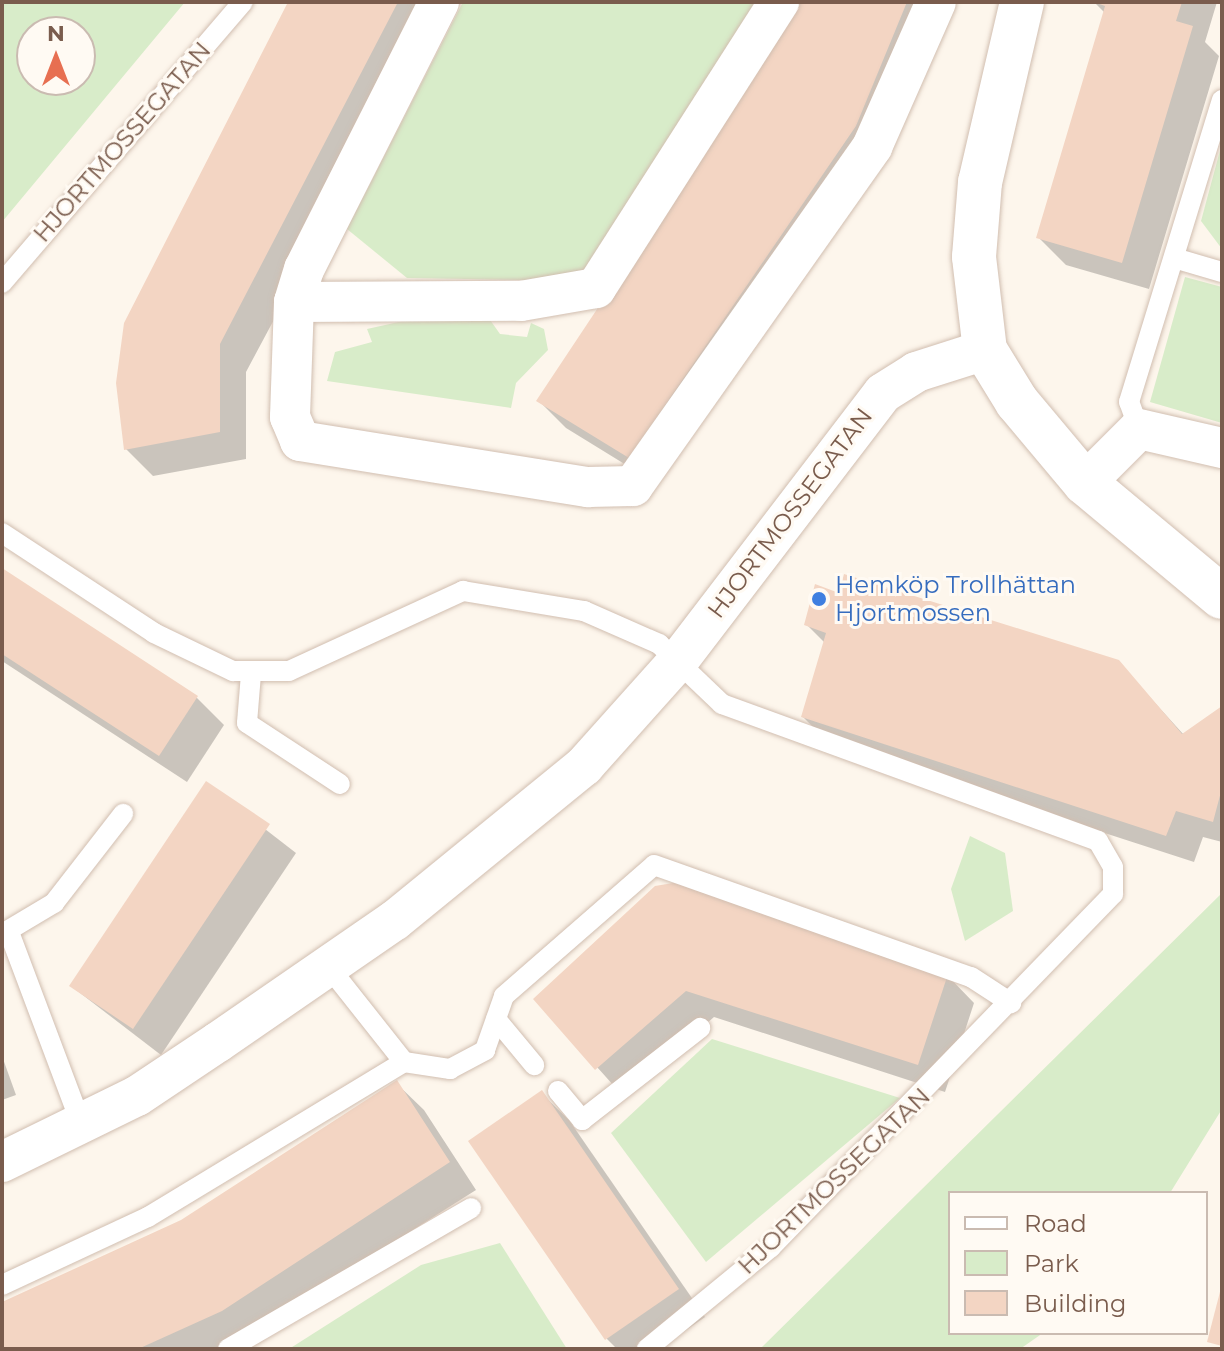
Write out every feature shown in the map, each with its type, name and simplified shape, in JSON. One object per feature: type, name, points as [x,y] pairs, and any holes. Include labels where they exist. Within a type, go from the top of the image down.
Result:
[{"type":"street","points":[[439,2],[294,302],[290,417],[300,441],[588,487],[633,486],[872,147],[936,2]]},
{"type":"street","points":[[294,302],[521,301],[596,288],[779,2]]},
{"type":"street","points":[[1022,2],[980,182],[974,257],[985,350],[1017,402],[1085,483],[1222,597]]},
{"type":"street","name":"HJORTMOSSEGATAN","points":[[2,1162],[137,1096],[395,920],[584,766],[678,661],[883,393],[916,372],[985,350]]},
{"type":"street","points":[[1085,483],[1139,429],[1222,448]]},
{"type":"lane","name":"HJORTMOSSEGATAN","points":[[2,283],[243,2]]},
{"type":"lane","points":[[1139,429],[1129,402],[1222,100]]},
{"type":"lane","points":[[1174,258],[1222,272]]},
{"type":"lane","points":[[2,533],[154,633],[251,674],[289,671],[463,591],[618,622],[678,661]]},
{"type":"lane","name":"HJORTMOSSEGATAN","points":[[647,1349],[771,1247],[1011,1003],[1113,894],[1113,867],[1098,841],[722,704],[678,661]]},
{"type":"lane","points":[[251,674],[247,723],[340,784]]},
{"type":"lane","points":[[81,1124],[5,933],[54,903],[123,814]]},
{"type":"lane","points":[[2,1285],[148,1217],[404,1062],[450,1069],[485,1050],[504,996],[654,865],[971,977],[1011,1003]]},
{"type":"lane","points":[[327,965],[404,1062]]},
{"type":"lane","points":[[496,1019],[534,1065]]},
{"type":"lane","points":[[558,1091],[582,1120],[700,1028]]},
{"type":"lane","points":[[228,1349],[471,1208]]},
{"type":"green space","points":[[2,2],[185,2],[2,222]]},
{"type":"green space","points":[[463,2],[755,2],[580,281],[407,278],[347,229]]},
{"type":"green space","points":[[1222,143],[1222,249],[1201,221]]},
{"type":"green space","points":[[1185,277],[1222,287],[1222,423],[1150,402]]},
{"type":"green space","points":[[426,316],[488,317],[500,334],[527,337],[531,323],[544,329],[548,350],[516,383],[511,408],[327,381],[335,352],[372,342],[367,329]]},
{"type":"green space","points":[[970,836],[1005,853],[1013,911],[965,941],[951,889]]},
{"type":"green space","points":[[1222,893],[1222,1109],[1171,1191],[948,1191],[948,1335],[1040,1335],[1020,1349],[760,1349]]},
{"type":"green space","points":[[712,1039],[900,1098],[706,1262],[611,1133]]},
{"type":"green space","points":[[500,1243],[567,1349],[289,1349],[421,1265]]},
{"type":"building","points":[[288,2],[398,2],[220,344],[220,432],[124,450],[116,383],[124,323]]},
{"type":"building","points":[[792,2],[907,2],[856,126],[629,458],[536,401],[752,76]]},
{"type":"building","points":[[1094,2],[1182,2],[1176,21],[1193,26],[1122,263],[1036,238],[1105,6]]},
{"type":"building","points":[[2,568],[198,696],[159,756],[2,654]]},
{"type":"building","points":[[844,574],[1119,660],[1182,734],[1222,706],[1222,788],[1213,822],[1176,811],[1166,836],[801,717],[826,633],[804,625],[815,584],[839,593]]},
{"type":"building","points":[[206,781],[270,824],[133,1029],[69,986]]},
{"type":"building","points":[[679,882],[948,974],[918,1065],[686,991],[595,1070],[533,999],[655,886]]},
{"type":"building","points":[[397,1080],[450,1162],[222,1311],[138,1349],[2,1349],[2,1302],[181,1220]]},
{"type":"building","points":[[542,1090],[679,1289],[605,1340],[468,1141]]},
{"type":"building","points":[[1222,1288],[1222,1346],[1207,1342]]},
{"type":"place","name":"Hemköp Trollhättan Hjortmossen","points":[[819,599]]}]
